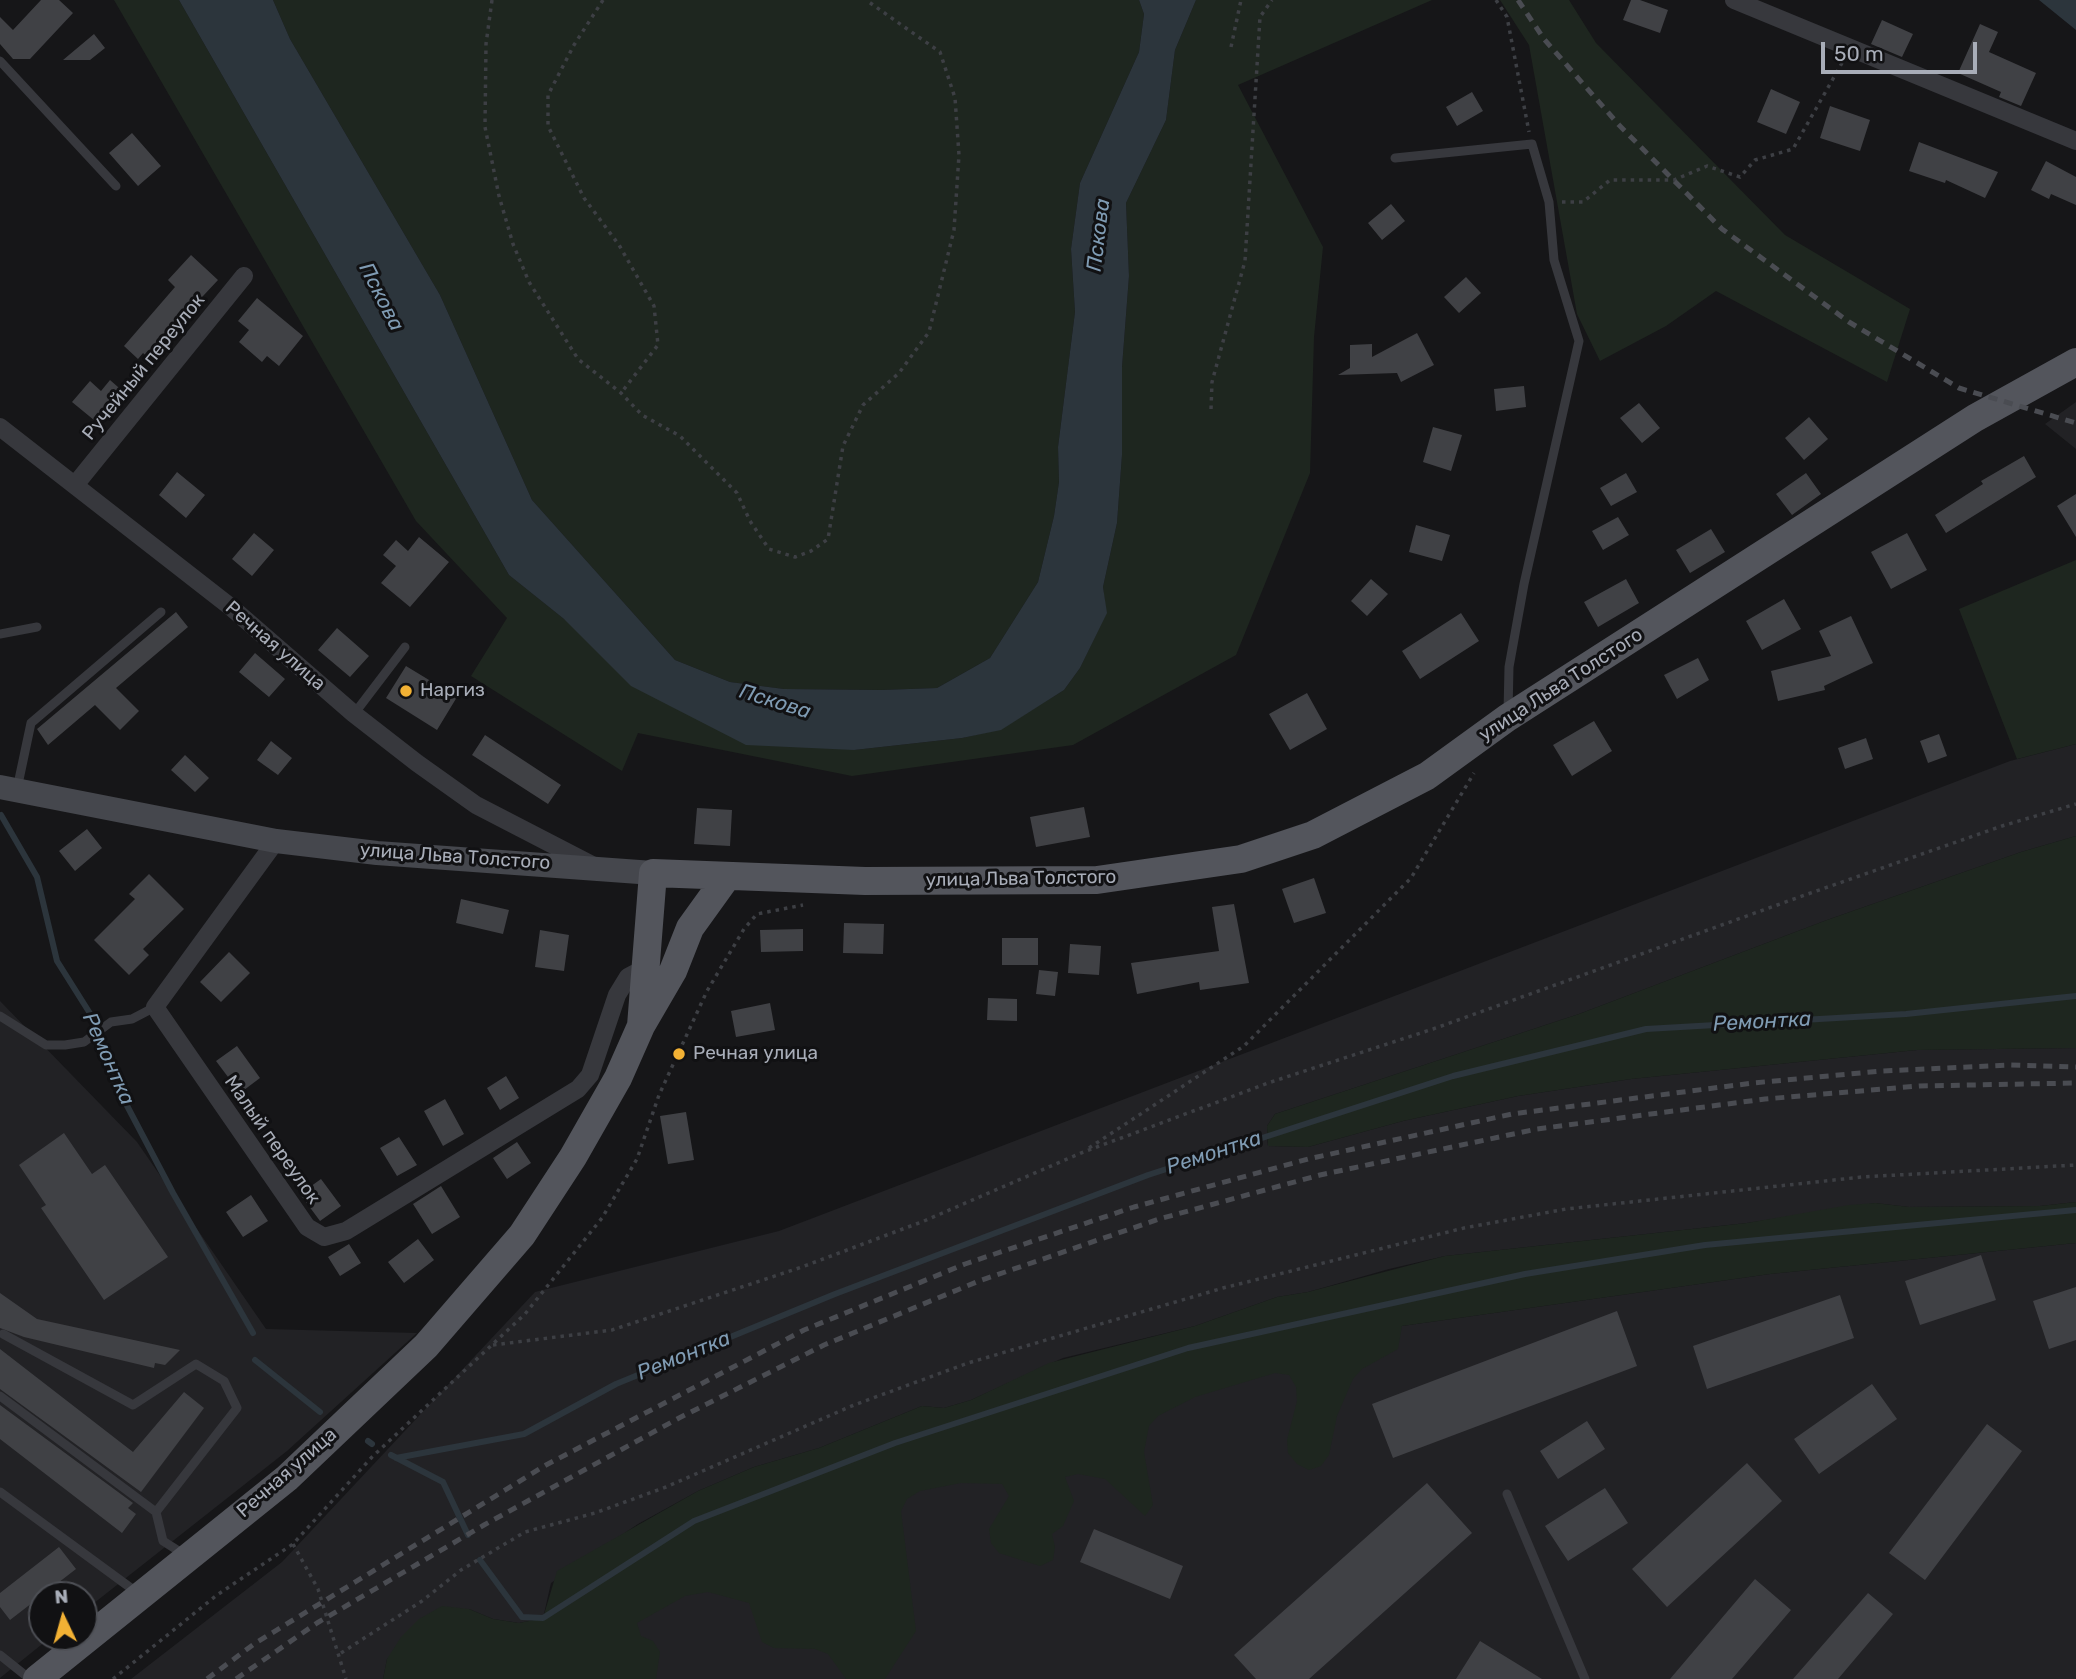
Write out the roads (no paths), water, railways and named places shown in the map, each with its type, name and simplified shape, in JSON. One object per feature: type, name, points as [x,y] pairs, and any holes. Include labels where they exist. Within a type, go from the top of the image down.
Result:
[{"type":"main road","name":"улица Льва Толстого","points":[[653,873],[726,878],[942,882],[1097,880],[1241,859],[1313,835],[1427,776],[1507,718],[1975,418],[2076,362]]},
{"type":"main road","points":[[640,1026],[653,873]]},
{"type":"main road","points":[[640,1026],[673,971],[690,928],[726,878]]},
{"type":"main road","name":"Речная улица","points":[[37,1679],[287,1478],[426,1346],[522,1235],[587,1134],[618,1077],[640,1026]]},
{"type":"street","points":[[1734,0],[2076,141]]},
{"type":"street","name":"Ручейный переулок","points":[[75,485],[244,276]]},
{"type":"street","name":"Речная улица","points":[[0,427],[232,608],[354,713],[475,805],[598,868]]},
{"type":"street","name":"улица Льва Толстого","points":[[8,789],[276,841],[377,853],[653,873]]},
{"type":"street","points":[[155,1007],[276,841]]},
{"type":"street","name":"Малый переулок","points":[[155,1007],[307,1227],[324,1237],[346,1231],[578,1089],[590,1075],[617,995],[628,977],[645,968]]},
{"type":"lane","points":[[0,62],[116,186]]},
{"type":"lane","points":[[1395,158],[1532,144],[1549,202],[1554,260],[1579,341],[1524,584],[1509,667],[1507,718]]},
{"type":"lane","points":[[8,789],[31,723],[161,612]]},
{"type":"lane","points":[[0,634],[37,627]]},
{"type":"lane","points":[[354,713],[405,647]]},
{"type":"lane","points":[[0,1016],[46,1045],[84,1042],[111,1022],[132,1019],[155,1007]]},
{"type":"lane","points":[[3,1334],[133,1405],[195,1364],[224,1381],[237,1408],[156,1512]]},
{"type":"lane","points":[[0,1396],[156,1512],[163,1541],[188,1556]]},
{"type":"lane","points":[[0,1492],[141,1595]]},
{"type":"lane","points":[[1507,1494],[1585,1679]]},
{"type":"lane","points":[[0,1655],[30,1679]]},
{"type":"water","name":"Пскова","points":[[179,0],[273,0],[290,39],[440,295],[532,500],[675,660],[730,682],[784,689],[881,690],[937,688],[990,658],[1038,582],[1059,482],[1058,447],[1075,312],[1071,249],[1080,183],[1139,52],[1144,14],[1139,0],[1196,0],[1175,50],[1166,120],[1126,203],[1129,276],[1122,367],[1122,455],[1117,523],[1103,587],[1107,613],[1080,668],[1064,690],[1001,730],[962,738],[854,750],[746,745],[631,686],[564,619],[509,575]]},
{"type":"water","points":[[2039,0],[2076,0],[2076,30]]},
{"type":"waterway","name":"Ремонтка","points":[[1,815],[37,877],[57,961],[91,1015],[114,1081],[173,1193],[253,1333]]},
{"type":"waterway","name":"Ремонтка","points":[[396,1458],[524,1434],[616,1384],[835,1294],[1148,1175],[1453,1076],[1646,1029],[1906,1014],[2076,996]]},
{"type":"waterway","points":[[480,1560],[522,1617],[543,1618],[694,1521],[895,1443],[1188,1348],[1525,1274],[1705,1245],[2076,1210]]},
{"type":"waterway","name":"Ремонтка","points":[[255,1360],[320,1412]]},
{"type":"waterway","name":"Ремонтка","points":[[368,1441],[372,1444]]},
{"type":"waterway","points":[[391,1455],[443,1482],[468,1535]]},
{"type":"railway","points":[[1518,0],[1544,39],[1619,125],[1722,229],[1849,322],[1959,388],[2076,423]]},
{"type":"railway","points":[[207,1679],[254,1644],[546,1465],[804,1330],[965,1264],[1134,1207],[1308,1159],[1512,1114],[1753,1083],[1881,1071],[2010,1065],[2076,1067]]},
{"type":"railway","points":[[236,1679],[317,1623],[484,1525],[679,1418],[824,1345],[979,1281],[1159,1219],[1320,1175],[1537,1129],[1765,1099],[1919,1086],[2076,1083]]},
{"type":"place","name":"Наргиз","points":[[406,691]]},
{"type":"place","name":"Речная улица","points":[[679,1054]]}]
